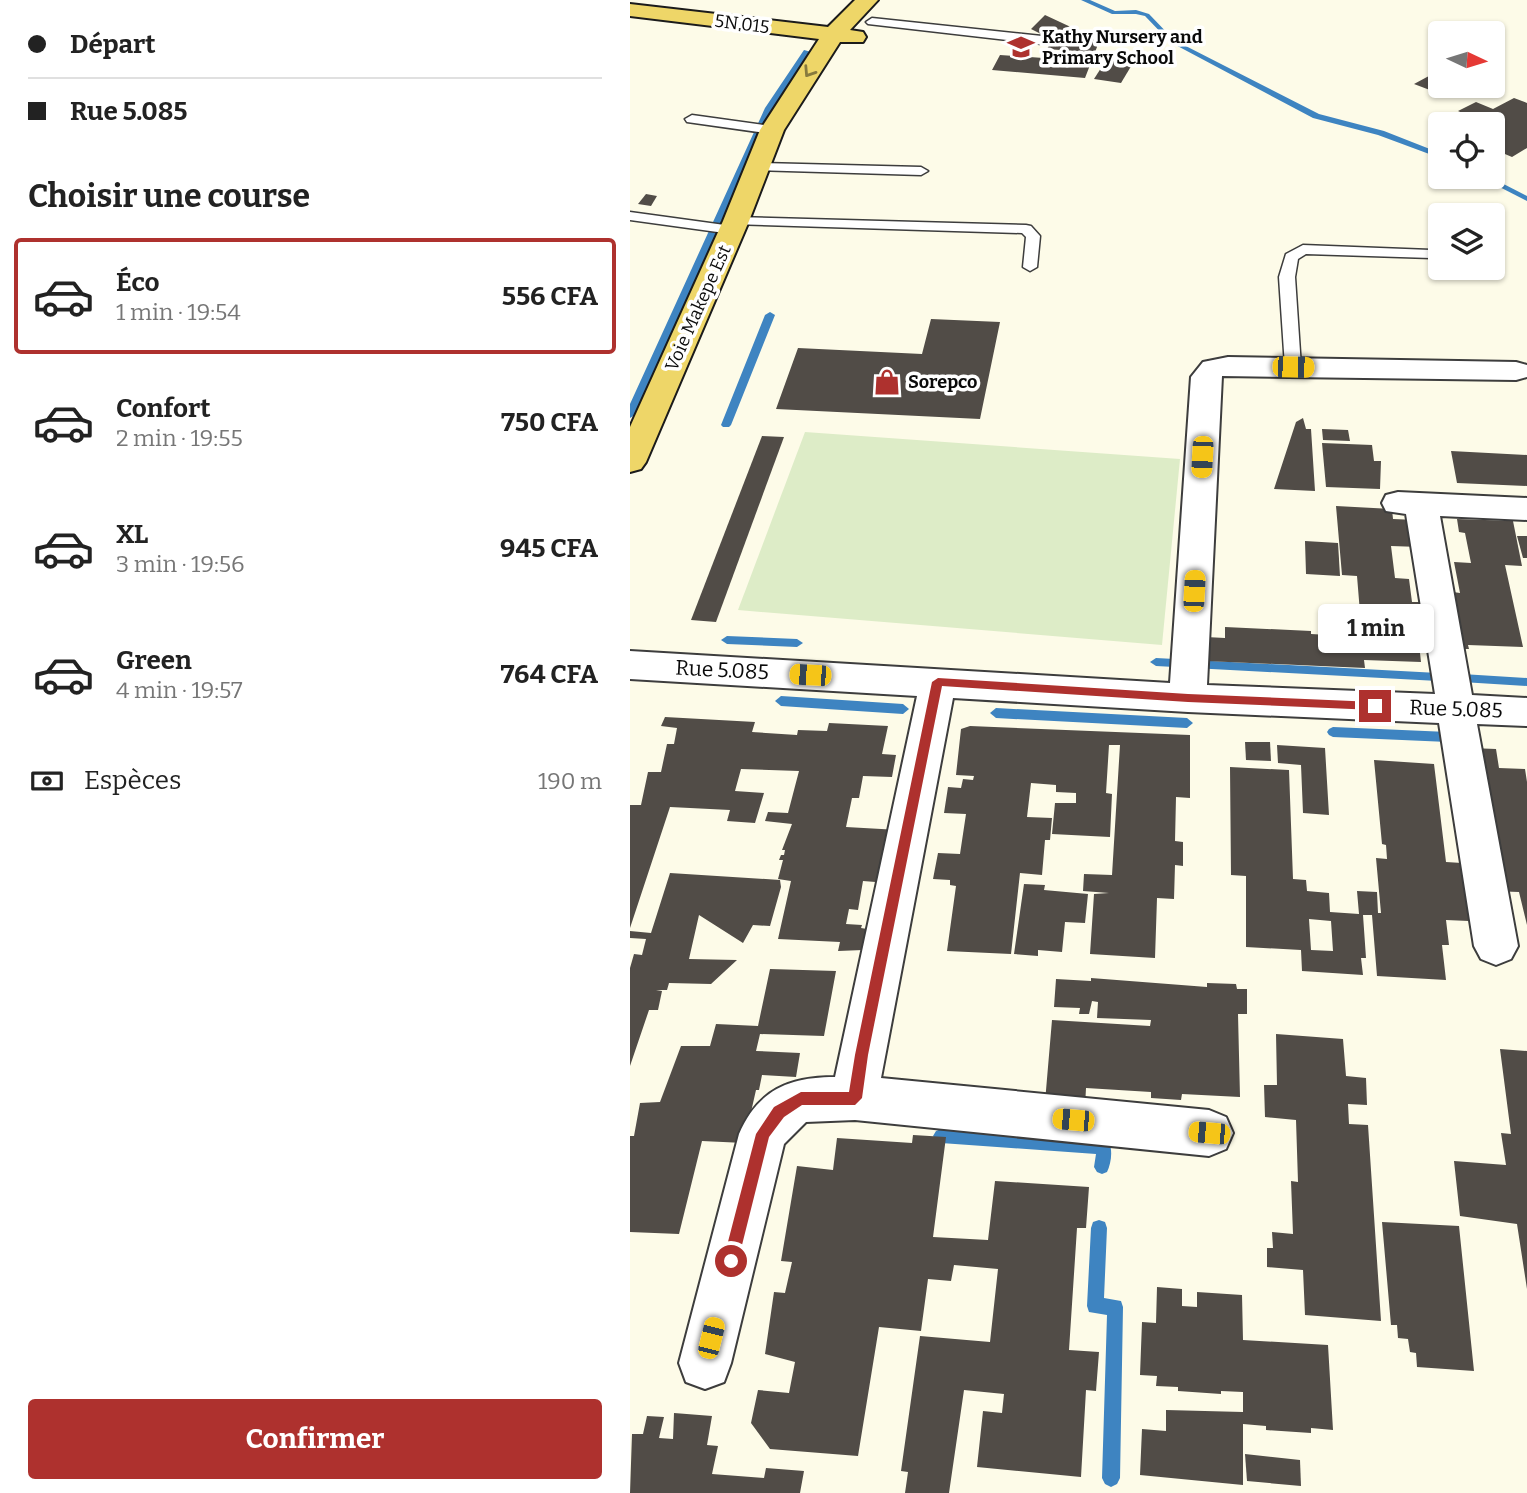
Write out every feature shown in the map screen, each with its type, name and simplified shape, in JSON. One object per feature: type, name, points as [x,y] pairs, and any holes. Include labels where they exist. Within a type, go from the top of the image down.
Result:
[{"type":"main road","name":"Voie Makepe Est","points":[[630,462],[765,150],[844,36],[870,11],[896,0]]},
{"type":"main road","name":"5N.015","points":[[630,10],[844,36]]},
{"type":"main road","name":"Voie Makepe Est","points":[[765,150],[810,112],[844,36]]},
{"type":"street","points":[[1188,698],[1206,377],[1213,369],[1228,366],[1516,371]]},
{"type":"street","points":[[1496,946],[1455,709],[1409,504],[1527,509]]},
{"type":"street","name":"Rue 5.085","points":[[630,665],[1188,698],[1527,712]]},
{"type":"street","points":[[855,1098],[864,1042],[938,682]]},
{"type":"street","points":[[705,1363],[763,1134],[779,1112],[801,1098],[855,1098],[1209,1133]]},
{"type":"lane","points":[[870,11],[1042,40]]},
{"type":"lane","points":[[692,119],[765,150],[921,171]]},
{"type":"lane","points":[[630,216],[734,225],[1026,229],[1033,236],[1030,267]]},
{"type":"lane","points":[[1293,367],[1287,278],[1291,257],[1303,249],[1428,254]]},
{"type":"green space","points":[[805,432],[1180,459],[1162,645],[738,610]]},
{"type":"building","points":[[1045,15],[1090,36],[1096,42],[1097,47],[1085,78],[992,70],[1000,55],[1057,59],[1060,50],[1047,49],[1051,42],[1057,42],[1031,29]]},
{"type":"building","points":[[1110,54],[1136,58],[1121,83],[1094,79]]},
{"type":"building","points":[[1428,76],[1428,89],[1414,84]]},
{"type":"building","points":[[1514,98],[1527,103],[1527,148],[1512,157],[1505,154],[1505,112],[1458,111],[1476,102],[1493,109]]},
{"type":"building","points":[[646,194],[657,196],[651,206],[638,204]]},
{"type":"building","name":"Sorepco","points":[[931,319],[1000,322],[980,419],[776,409],[798,348],[922,354]]},
{"type":"building","points":[[1303,418],[1306,429],[1311,429],[1315,491],[1274,489],[1296,422]]},
{"type":"building","points":[[1322,429],[1348,430],[1350,441],[1323,440]]},
{"type":"building","points":[[762,436],[784,437],[716,622],[691,620]]},
{"type":"building","points":[[1322,443],[1372,445],[1374,461],[1381,461],[1380,489],[1326,487]]},
{"type":"building","points":[[1451,451],[1527,455],[1527,486],[1457,483]]},
{"type":"building","points":[[1336,506],[1392,509],[1393,519],[1417,520],[1420,547],[1391,546],[1395,578],[1409,579],[1412,602],[1419,602],[1423,635],[1418,634],[1421,662],[1364,660],[1365,668],[1206,661],[1206,637],[1225,638],[1225,627],[1311,631],[1311,634],[1362,637],[1357,576],[1342,575]]},
{"type":"building","points":[[1457,519],[1513,521],[1522,566],[1505,565],[1523,647],[1468,645],[1469,649],[1455,649],[1453,592],[1460,593],[1454,562],[1471,563],[1465,533],[1459,532]]},
{"type":"building","points":[[1517,536],[1527,536],[1527,558],[1523,558]]},
{"type":"building","points":[[1305,541],[1338,543],[1340,576],[1306,574]]},
{"type":"building","points":[[665,717],[755,722],[752,732],[797,735],[798,730],[827,731],[829,723],[888,726],[882,754],[896,755],[892,777],[863,776],[859,798],[852,798],[846,827],[899,830],[888,883],[863,881],[858,910],[849,909],[846,924],[862,925],[861,928],[867,929],[863,950],[838,951],[840,942],[778,939],[791,881],[778,879],[783,860],[779,860],[781,855],[784,855],[785,850],[782,850],[792,824],[765,821],[768,812],[788,813],[799,771],[741,769],[735,791],[764,793],[755,823],[727,821],[730,810],[670,807],[630,928],[630,805],[641,805],[648,772],[661,772],[667,744],[674,744],[677,728],[661,726]]},
{"type":"building","points":[[970,726],[1190,735],[1190,798],[1176,797],[1175,841],[1183,842],[1183,866],[1175,865],[1174,899],[1157,898],[1155,958],[1090,954],[1094,894],[1109,893],[1083,891],[1084,874],[1112,875],[1120,745],[1109,745],[1106,793],[1112,794],[1110,837],[1052,834],[1055,803],[1076,803],[1076,793],[1056,792],[1056,785],[1031,783],[1027,817],[1052,818],[1050,840],[1045,840],[1042,875],[1020,873],[1011,954],[947,951],[956,886],[950,885],[950,880],[933,879],[938,853],[960,854],[966,814],[944,813],[948,787],[961,788],[963,779],[973,780],[974,776],[956,775],[961,729]]},
{"type":"building","points":[[1245,742],[1270,742],[1271,761],[1246,760]]},
{"type":"building","points":[[1277,745],[1325,748],[1329,815],[1303,813],[1301,765],[1278,763]]},
{"type":"building","points":[[1471,748],[1496,749],[1499,768],[1525,769],[1527,925],[1519,892],[1490,891],[1478,823],[1496,823],[1489,788],[1484,788]]},
{"type":"building","points":[[1374,760],[1434,764],[1446,862],[1462,863],[1469,921],[1446,920],[1449,945],[1442,945],[1446,980],[1377,976],[1372,915],[1363,915],[1366,958],[1361,958],[1363,975],[1302,971],[1301,950],[1246,947],[1246,876],[1231,875],[1230,767],[1289,770],[1293,879],[1306,880],[1307,891],[1329,893],[1330,912],[1359,914],[1357,891],[1377,892],[1378,913],[1381,913],[1376,858],[1387,859],[1386,845],[1382,844]],"holes":[[[1309,919],[1331,921],[1333,951],[1311,950]]]},
{"type":"building","points":[[670,873],[780,880],[781,887],[770,926],[753,925],[743,943],[699,915],[689,959],[737,960],[711,984],[669,983],[667,990],[656,990],[662,991],[658,1010],[649,1010],[630,1066],[630,968],[634,954],[642,955],[646,939],[630,938],[630,931],[651,933]]},
{"type":"building","points":[[1024,884],[1045,885],[1044,890],[1088,894],[1085,923],[1065,922],[1062,952],[1038,950],[1038,956],[1014,954]]},
{"type":"building","points":[[770,969],[836,971],[824,1036],[760,1034],[756,1051],[800,1053],[796,1077],[762,1075],[744,1143],[702,1141],[679,1234],[630,1232],[630,1136],[634,1136],[640,1103],[660,1102],[681,1046],[710,1046],[716,1024],[758,1026]]},
{"type":"building","points":[[1091,978],[1207,987],[1207,983],[1236,984],[1237,989],[1247,989],[1247,1014],[1238,1014],[1240,1097],[1182,1094],[1181,1100],[1151,1098],[1151,1092],[1086,1088],[1085,1107],[1045,1102],[1052,1020],[1150,1026],[1151,1020],[1097,1018],[1098,1002],[1092,1001],[1089,1014],[1079,1014],[1080,1008],[1054,1007],[1056,979],[1091,981]]},
{"type":"building","points":[[1276,1034],[1343,1039],[1346,1076],[1366,1078],[1367,1105],[1348,1104],[1349,1124],[1368,1125],[1381,1321],[1305,1315],[1303,1270],[1267,1267],[1267,1248],[1273,1248],[1272,1232],[1293,1234],[1291,1181],[1298,1182],[1296,1120],[1265,1117],[1264,1085],[1277,1085]]},
{"type":"building","points":[[1500,1049],[1527,1051],[1527,1289],[1517,1224],[1460,1216],[1454,1161],[1506,1165],[1501,1133],[1511,1134]]},
{"type":"building","points":[[913,1135],[946,1137],[933,1237],[988,1240],[995,1181],[1089,1187],[1086,1228],[1077,1228],[1069,1350],[1099,1352],[1096,1391],[1086,1390],[1081,1477],[977,1467],[983,1411],[1002,1413],[1004,1394],[964,1390],[949,1493],[905,1493],[908,1472],[901,1471],[920,1336],[990,1342],[998,1269],[954,1265],[951,1281],[928,1279],[921,1331],[879,1327],[858,1456],[770,1449],[751,1423],[758,1390],[789,1393],[795,1362],[765,1354],[774,1292],[785,1293],[792,1262],[781,1261],[797,1166],[833,1170],[837,1138],[912,1143]]},
{"type":"building","points":[[1382,1222],[1459,1226],[1474,1371],[1417,1367],[1416,1353],[1410,1352],[1408,1339],[1398,1338],[1397,1325],[1391,1325]]},
{"type":"building","points":[[1157,1287],[1182,1289],[1182,1306],[1197,1307],[1197,1292],[1242,1295],[1243,1340],[1328,1345],[1333,1430],[1311,1428],[1311,1433],[1266,1430],[1266,1426],[1243,1424],[1243,1485],[1140,1475],[1142,1429],[1166,1431],[1166,1410],[1243,1412],[1243,1392],[1221,1391],[1221,1394],[1178,1391],[1178,1387],[1156,1386],[1157,1376],[1140,1375],[1142,1322],[1156,1323]]},
{"type":"building","points":[[674,1413],[712,1416],[707,1445],[718,1446],[712,1474],[764,1478],[766,1468],[804,1471],[800,1493],[630,1493],[632,1434],[643,1434],[647,1416],[664,1417],[659,1438],[673,1439]]},
{"type":"building","points":[[1245,1454],[1300,1460],[1301,1486],[1247,1481]]},
{"type":"waterway","points":[[1084,0],[1114,13],[1136,12],[1147,15],[1172,41],[1316,116],[1381,133],[1428,151]]},
{"type":"waterway","points":[[630,415],[769,108],[807,52]]},
{"type":"waterway","points":[[1505,188],[1527,199]]},
{"type":"waterway","points":[[726,425],[770,315]]},
{"type":"waterway","points":[[727,640],[797,643]]},
{"type":"waterway","points":[[1156,662],[1438,677]]},
{"type":"waterway","points":[[1462,678],[1527,682]]},
{"type":"waterway","points":[[781,701],[903,709]]},
{"type":"waterway","points":[[996,713],[1187,723]]},
{"type":"waterway","points":[[1333,732],[1448,737]]},
{"type":"waterway","points":[[941,1136],[1104,1147],[1102,1167]]},
{"type":"waterway","points":[[1099,1228],[1095,1306],[1115,1307],[1111,1478]]},
{"type":"place","name":"Kathy Nursery and Primary School","points":[[1021,47]]},
{"type":"place","name":"Sorepco","points":[[887,382]]},
{"type":"route","points":[[731,1261],[763,1134],[779,1112],[801,1098],[855,1098],[861,1055],[938,682],[1188,698],[1375,706]]}]
